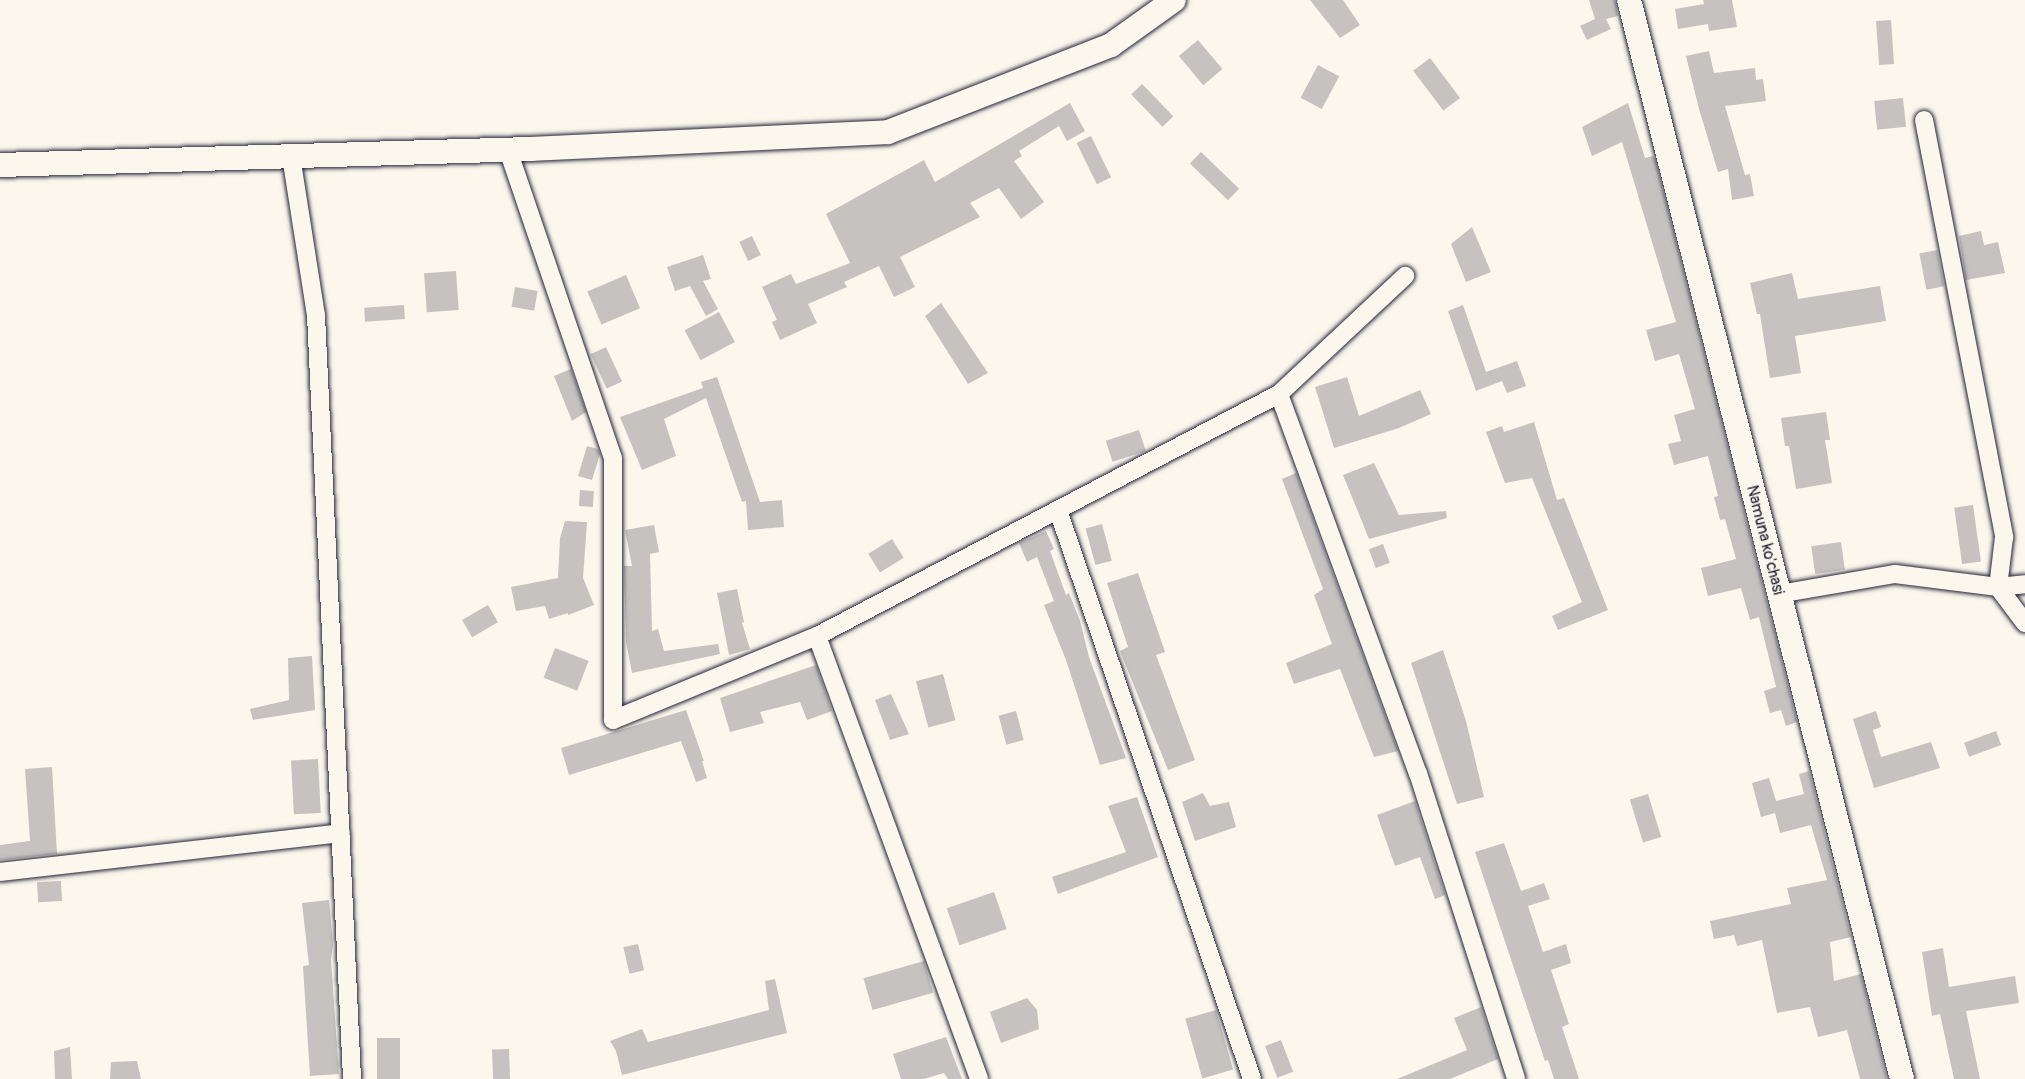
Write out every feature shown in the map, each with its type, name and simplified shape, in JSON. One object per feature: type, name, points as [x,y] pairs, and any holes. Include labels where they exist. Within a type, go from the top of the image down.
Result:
[{"type":"main road","points":[[0,165],[508,150],[888,132],[1111,45],[1174,0]]},
{"type":"main road","name":"Namuna ko'chasi","points":[[1629,0],[1902,1079]]},
{"type":"street","points":[[1924,120],[2004,537],[1998,587],[2025,623]]},
{"type":"street","points":[[508,150],[613,458],[613,720],[817,636],[1278,394],[1405,276]]},
{"type":"street","points":[[291,156],[316,315],[352,1079]]},
{"type":"street","points":[[1278,394],[1418,773],[1516,1079]]},
{"type":"street","points":[[1058,510],[1252,1079]]},
{"type":"street","points":[[1779,594],[1895,574],[1998,587],[2025,584]]},
{"type":"street","points":[[817,636],[979,1079]]},
{"type":"street","points":[[0,872],[341,833]]},
{"type":"building","points":[[1310,0],[1343,0],[1360,25],[1340,38]]},
{"type":"building","points":[[1589,0],[1615,0],[1618,16],[1606,19],[1611,29],[1587,40],[1580,26],[1595,19]]},
{"type":"building","points":[[1703,0],[1732,0],[1737,27],[1709,31],[1708,24],[1678,29],[1675,9],[1704,4]]},
{"type":"building","points":[[1891,20],[1894,64],[1879,65],[1876,21]]},
{"type":"building","points":[[1198,40],[1222,69],[1203,85],[1179,56]]},
{"type":"building","points":[[1709,51],[1714,73],[1755,68],[1756,80],[1763,79],[1766,101],[1725,106],[1745,175],[1750,174],[1754,196],[1732,200],[1728,169],[1718,172],[1686,56]]},
{"type":"building","points":[[1430,58],[1460,98],[1443,111],[1413,71]]},
{"type":"building","points":[[1318,65],[1339,76],[1322,109],[1301,98]]},
{"type":"building","points":[[1142,84],[1173,116],[1162,127],[1131,94]]},
{"type":"building","points":[[1903,98],[1906,127],[1877,130],[1874,101]]},
{"type":"building","points":[[1070,103],[1085,131],[1067,141],[1059,126],[1019,151],[1022,156],[1014,161],[1044,202],[1021,219],[999,188],[970,203],[980,217],[900,257],[915,287],[894,297],[879,266],[844,282],[847,287],[808,304],[817,323],[780,340],[772,322],[777,320],[762,287],[791,274],[796,284],[850,263],[826,214],[924,160],[935,182]]},
{"type":"building","points":[[1628,103],[1645,158],[1653,156],[1655,159],[1797,722],[1786,726],[1781,710],[1770,713],[1764,691],[1776,687],[1759,617],[1750,620],[1741,588],[1708,596],[1701,568],[1736,559],[1725,519],[1720,520],[1714,497],[1718,496],[1708,456],[1674,465],[1668,444],[1681,441],[1674,415],[1695,409],[1679,354],[1655,361],[1646,330],[1676,322],[1622,142],[1592,156],[1582,127]]},
{"type":"building","points":[[1091,136],[1111,177],[1097,184],[1077,143]]},
{"type":"building","points":[[1201,152],[1239,189],[1228,200],[1190,164]]},
{"type":"building","points":[[1472,227],[1491,272],[1466,282],[1451,244]]},
{"type":"building","points":[[1981,231],[1984,245],[1998,242],[2005,273],[1966,280],[1959,236]]},
{"type":"building","points":[[752,236],[761,255],[748,261],[739,242]]},
{"type":"building","points":[[1937,250],[1944,286],[1926,290],[1919,253]]},
{"type":"building","points":[[703,255],[711,279],[703,281],[718,309],[706,316],[690,286],[675,291],[667,267]]},
{"type":"building","points":[[456,271],[459,310],[427,312],[424,273]]},
{"type":"building","points":[[1792,273],[1798,299],[1880,286],[1886,321],[1795,336],[1801,373],[1770,378],[1760,314],[1757,314],[1750,283]]},
{"type":"building","points":[[626,275],[640,308],[601,325],[587,291]]},
{"type":"building","points":[[515,287],[538,291],[534,311],[512,307]]},
{"type":"building","points":[[941,303],[988,373],[968,384],[925,316]]},
{"type":"building","points":[[404,305],[405,319],[365,322],[364,308]]},
{"type":"building","points":[[1463,305],[1486,372],[1517,361],[1526,386],[1507,393],[1502,381],[1476,391],[1448,311]]},
{"type":"building","points":[[719,312],[735,342],[701,360],[685,330]]},
{"type":"building","points":[[606,347],[622,381],[607,389],[591,354]]},
{"type":"building","points":[[571,369],[586,412],[572,421],[554,376]]},
{"type":"building","points":[[717,377],[760,502],[782,500],[784,527],[748,530],[746,501],[742,502],[706,398],[664,419],[676,456],[642,470],[620,417],[703,388],[701,382]]},
{"type":"building","points":[[1347,377],[1359,416],[1420,390],[1431,414],[1399,428],[1334,448],[1315,387]]},
{"type":"building","points":[[1826,412],[1830,440],[1825,440],[1832,483],[1796,489],[1789,446],[1785,446],[1781,418]]},
{"type":"building","points":[[1534,422],[1557,500],[1564,498],[1608,610],[1558,630],[1552,616],[1582,602],[1532,478],[1505,483],[1486,432],[1502,426],[1504,432]]},
{"type":"building","points":[[1139,430],[1146,451],[1113,462],[1106,441]]},
{"type":"building","points":[[587,446],[598,449],[600,454],[592,480],[578,476]]},
{"type":"building","points":[[1374,463],[1399,515],[1446,511],[1447,518],[1369,539],[1343,475]]},
{"type":"building","points":[[1296,473],[1398,751],[1374,757],[1340,669],[1294,684],[1286,663],[1332,644],[1314,595],[1323,589],[1282,479]]},
{"type":"building","points":[[580,490],[594,491],[593,507],[579,506]]},
{"type":"building","points":[[1973,505],[1981,561],[1962,564],[1954,508]]},
{"type":"building","points":[[565,521],[587,522],[583,578],[594,605],[568,615],[568,613],[549,619],[545,606],[516,611],[511,587],[558,578],[560,538]]},
{"type":"building","points":[[1102,524],[1112,561],[1095,565],[1086,528]]},
{"type":"building","points":[[654,525],[659,552],[650,554],[652,631],[658,629],[664,651],[718,644],[720,654],[632,673],[626,642],[624,566],[632,566],[625,530]]},
{"type":"building","points":[[1046,531],[1054,549],[1050,551],[1066,595],[1069,593],[1080,621],[1089,657],[1126,758],[1100,765],[1066,660],[1044,605],[1054,601],[1037,557],[1027,562],[1019,543]]},
{"type":"building","points":[[892,539],[904,558],[880,572],[868,554]]},
{"type":"building","points":[[1841,542],[1845,570],[1815,574],[1811,546]]},
{"type":"building","points":[[1383,544],[1390,563],[1376,568],[1369,549]]},
{"type":"building","points":[[1138,573],[1165,652],[1156,655],[1195,760],[1168,770],[1120,651],[1128,647],[1107,583]]},
{"type":"building","points":[[737,589],[744,622],[742,623],[750,649],[729,655],[717,593]]},
{"type":"building","points":[[488,605],[498,622],[472,637],[462,620]]},
{"type":"building","points":[[555,648],[589,661],[577,691],[544,678]]},
{"type":"building","points":[[1443,650],[1466,721],[1484,797],[1457,804],[1411,663]]},
{"type":"building","points":[[312,656],[315,710],[253,720],[250,709],[289,700],[288,658]]},
{"type":"building","points":[[816,665],[832,711],[807,720],[800,702],[760,712],[764,723],[730,732],[720,698]]},
{"type":"building","points":[[943,674],[955,720],[928,728],[916,681]]},
{"type":"building","points":[[891,694],[909,734],[890,740],[875,700]]},
{"type":"building","points":[[686,710],[704,761],[702,761],[707,778],[696,782],[681,741],[569,775],[561,748]]},
{"type":"building","points":[[1016,711],[1024,740],[1006,745],[999,716]]},
{"type":"building","points":[[1876,711],[1881,727],[1873,730],[1881,757],[1931,742],[1940,768],[1874,788],[1853,719]]},
{"type":"building","points":[[1996,731],[2001,745],[1969,757],[1964,743]]},
{"type":"building","points":[[318,759],[321,813],[294,814],[291,760]]},
{"type":"building","points":[[52,767],[57,854],[0,860],[0,845],[30,841],[25,769]]},
{"type":"building","points":[[1809,771],[1851,937],[1830,942],[1834,981],[1861,974],[1887,1079],[1860,1079],[1847,1030],[1818,1037],[1810,1007],[1777,1013],[1762,940],[1737,946],[1734,935],[1714,939],[1710,921],[1791,904],[1787,888],[1827,880],[1811,825],[1780,833],[1775,813],[1761,817],[1752,783],[1769,778],[1776,801],[1804,794],[1799,774]]},
{"type":"building","points":[[1203,793],[1210,806],[1229,802],[1236,827],[1195,841],[1182,802]]},
{"type":"building","points":[[1648,794],[1661,837],[1643,843],[1630,800]]},
{"type":"building","points":[[1137,797],[1158,857],[1058,894],[1052,877],[1126,852],[1108,806]]},
{"type":"building","points":[[1415,801],[1445,895],[1435,899],[1420,857],[1395,866],[1377,815]]},
{"type":"building","points":[[1504,843],[1521,891],[1544,883],[1550,899],[1528,906],[1543,952],[1566,944],[1571,963],[1551,970],[1569,1024],[1562,1027],[1579,1079],[1554,1079],[1548,1060],[1545,1061],[1475,852]]},
{"type":"building","points":[[61,881],[62,901],[38,902],[37,882]]},
{"type":"building","points":[[994,892],[1007,929],[959,945],[947,908]]},
{"type":"building","points":[[329,900],[339,1074],[310,1076],[303,966],[309,965],[302,903]]},
{"type":"building","points":[[638,944],[644,970],[629,974],[623,947]]},
{"type":"building","points":[[1943,948],[1949,987],[2015,976],[2019,1003],[1966,1011],[1980,1079],[1954,1079],[1940,1014],[1932,1016],[1922,952]]},
{"type":"building","points":[[924,961],[933,993],[873,1010],[863,978]]},
{"type":"building","points":[[775,979],[787,1033],[622,1075],[616,1051],[610,1041],[642,1029],[648,1042],[769,1010],[765,981]]},
{"type":"building","points":[[1027,998],[1037,1010],[1039,1029],[1001,1043],[990,1012]]},
{"type":"building","points":[[1481,1007],[1498,1059],[1450,1079],[1397,1079],[1467,1050],[1454,1018]]},
{"type":"building","points":[[1216,1010],[1233,1070],[1202,1078],[1185,1019]]},
{"type":"building","points":[[946,1037],[962,1079],[948,1079],[944,1073],[924,1079],[901,1079],[893,1054]]},
{"type":"building","points":[[377,1038],[400,1038],[400,1079],[377,1079]]},
{"type":"building","points":[[1281,1040],[1293,1072],[1277,1078],[1265,1046]]},
{"type":"building","points":[[70,1047],[72,1079],[55,1079],[54,1051]]},
{"type":"building","points":[[509,1049],[510,1079],[493,1079],[492,1050]]},
{"type":"building","points":[[137,1061],[141,1079],[110,1079],[111,1062]]}]
